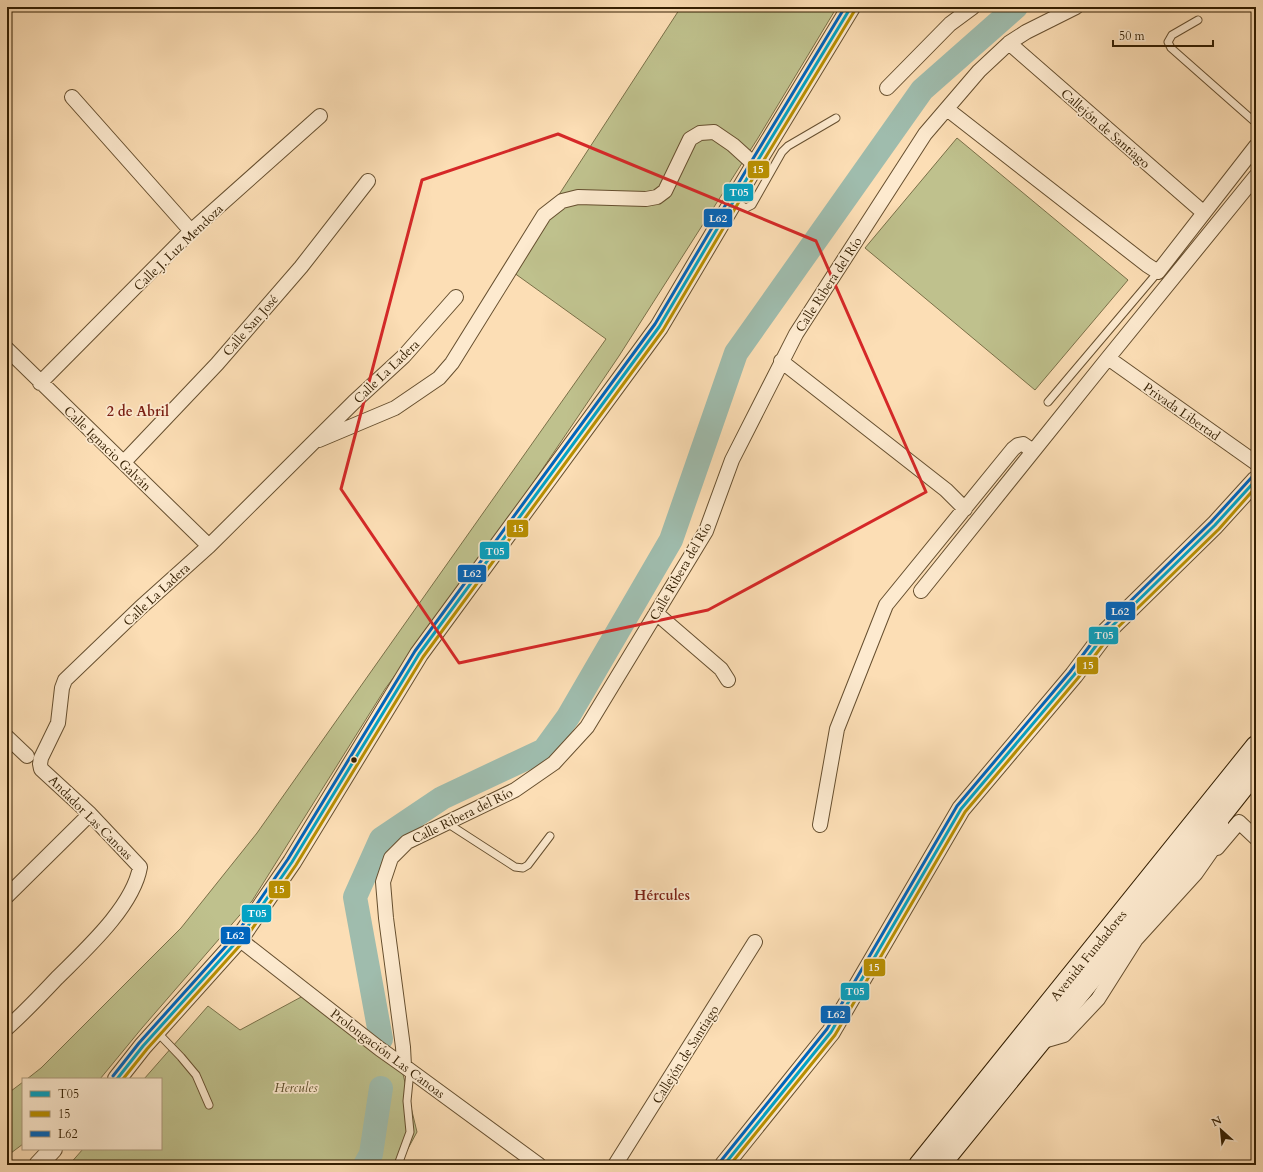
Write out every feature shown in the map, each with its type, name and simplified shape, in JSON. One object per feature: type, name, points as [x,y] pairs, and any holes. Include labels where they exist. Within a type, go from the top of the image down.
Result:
[{"type":"main road","name":"Avenida Fundadores","points":[[919,1165],[1256,746]]},
{"type":"main road","name":"Avenida Fundadores","points":[[940,1165],[1256,771]]},
{"type":"street","points":[[118,1078],[239,939],[292,862],[419,654],[659,327],[754,165],[851,7]]},
{"type":"street","points":[[887,88],[950,24],[973,7]]},
{"type":"street","name":"Calle Ribera del Río","points":[[407,1068],[386,918],[383,882],[392,858],[407,842],[515,790],[554,763],[587,727],[706,531],[732,460],[796,334],[925,134],[979,71],[1009,43],[1026,32],[1076,7]]},
{"type":"street","name":"Callejón de Santiago","points":[[1009,43],[1204,213]]},
{"type":"street","points":[[72,97],[191,231]]},
{"type":"street","points":[[947,109],[1158,272],[1256,146]]},
{"type":"street","name":"Calle J. Luz Mendoza","points":[[40,383],[191,231],[320,116]]},
{"type":"street","name":"Calle La Ladera","points":[[313,442],[395,408],[434,383],[452,363],[544,215],[562,201],[578,197],[657,197],[665,191],[690,139],[700,132],[714,132],[733,145],[754,165]]},
{"type":"street","points":[[921,591],[1256,176]]},
{"type":"street","name":"Calle San José","points":[[124,462],[217,364],[301,267],[368,181]]},
{"type":"street","name":"Calle La Ladera","points":[[41,768],[41,758],[58,723],[62,688],[69,675],[209,546],[354,402],[404,356],[456,297]]},
{"type":"street","name":"Calle Ignacio Galván","points":[[7,349],[40,383],[124,462],[209,546]]},
{"type":"street","name":"Privada Libertad","points":[[1108,358],[1256,463]]},
{"type":"street","points":[[781,361],[946,490],[965,509]]},
{"type":"street","points":[[820,825],[837,729],[886,605],[1013,449],[1018,445],[1023,444],[1033,451]]},
{"type":"street","points":[[724,1165],[831,1032],[961,809],[1074,675],[1107,631],[1215,525],[1256,480]]},
{"type":"street","points":[[656,613],[721,669],[728,680]]},
{"type":"street","points":[[7,737],[27,756]]},
{"type":"street","name":"Andador Las Canoas","points":[[7,1028],[97,939],[128,898],[139,875],[140,867],[90,814],[41,768]]},
{"type":"street","points":[[7,896],[90,814]]},
{"type":"street","points":[[1196,872],[1217,843],[1222,814]]},
{"type":"street","points":[[1040,1042],[1064,1035],[1098,999],[1136,939],[1239,822],[1256,838]]},
{"type":"street","name":"Prolongación Las Canoas","points":[[239,939],[380,1049],[539,1165]]},
{"type":"street","name":"Callejón de Santiago","points":[[615,1165],[755,942]]},
{"type":"street","points":[[38,1165],[52,1150]]},
{"type":"lane","points":[[1198,20],[1172,35],[1168,42],[1171,48],[1256,123]]},
{"type":"lane","points":[[734,201],[746,208],[752,205],[782,152],[788,146],[836,118]]},
{"type":"lane","points":[[1048,402],[1158,272]]},
{"type":"lane","points":[[446,823],[515,867],[522,868],[528,865],[550,836]]},
{"type":"lane","points":[[157,1032],[196,1075],[209,1105]]},
{"type":"lane","points":[[399,1162],[410,1132],[407,1101],[407,1068]]},
{"type":"highlighted area","points":[[558,134],[816,241],[926,492],[708,610],[459,663],[341,489],[422,180]]},
{"type":"green space","points":[[681,7],[837,7],[758,138],[619,356],[491,545],[385,689],[252,901],[101,1078],[28,1078],[41,1068],[181,928],[257,833],[606,339],[510,270]]},
{"type":"green space","points":[[957,138],[1128,280],[1035,390],[865,248]]},
{"type":"green space","name":"Hercules","points":[[303,996],[402,1070],[417,1132],[399,1165],[69,1165],[82,1150],[162,1150],[162,1078],[145,1078],[208,1006],[240,1030]]},
{"type":"green space","points":[[22,1083],[22,1145],[7,1156],[7,1094]]},
{"type":"waterway","points":[[381,1039],[355,897],[381,839],[442,798],[544,750],[568,717],[671,540],[736,353],[922,90],[1016,7]]},
{"type":"waterway","points":[[365,1165],[371,1154],[381,1088]]},
{"type":"transit line","name":"L62","points":[[113,1076],[139,1043],[235,936],[288,859],[415,651],[655,324],[845,7]]},
{"type":"transit line","name":"T05","points":[[118,1078],[143,1046],[239,939],[292,862],[419,654],[659,327],[851,7]]},
{"type":"transit line","name":"15","points":[[124,1078],[147,1049],[243,942],[296,865],[423,657],[663,330],[855,10]]},
{"type":"transit line","name":"L62","points":[[720,1162],[827,1029],[957,806],[1070,672],[1103,628],[1211,522],[1252,477]]},
{"type":"transit line","name":"T05","points":[[724,1165],[831,1032],[961,809],[1074,675],[1107,631],[1215,525],[1256,480]]},
{"type":"transit line","name":"15","points":[[730,1165],[835,1035],[965,812],[1078,678],[1111,634],[1219,529],[1256,487]]},
{"type":"district","name":"2 de Abril","points":[[138,411]]},
{"type":"district","name":"Hércules","points":[[662,895]]}]
